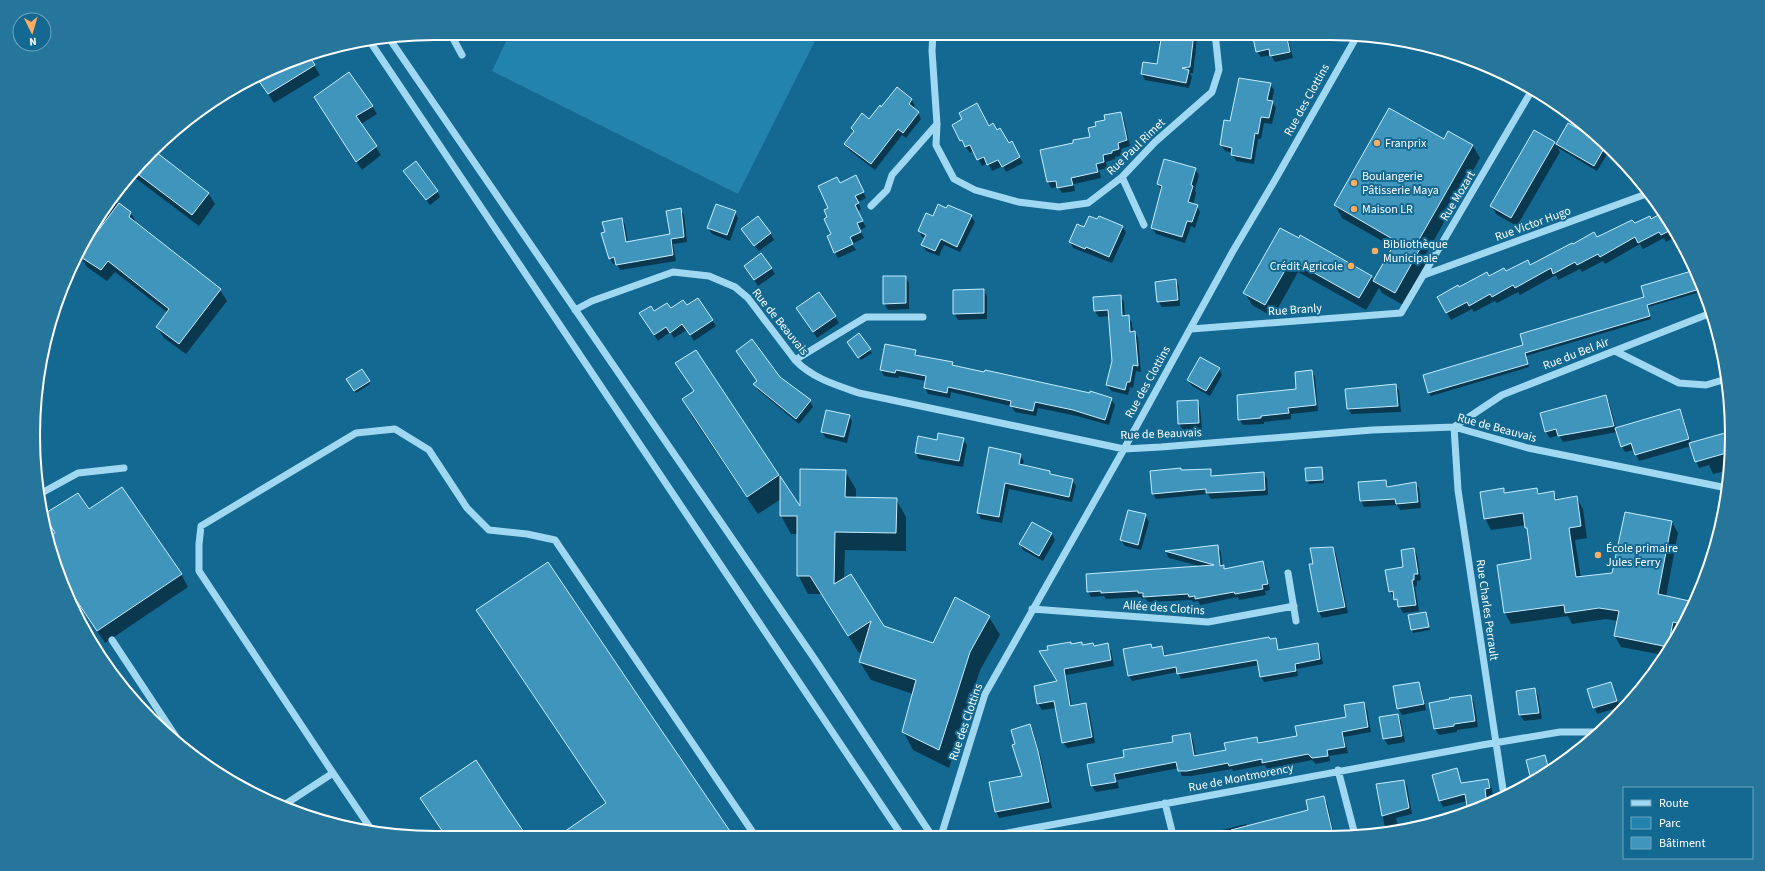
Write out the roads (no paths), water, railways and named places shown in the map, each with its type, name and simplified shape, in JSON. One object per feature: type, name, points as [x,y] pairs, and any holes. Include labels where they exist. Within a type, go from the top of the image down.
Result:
[{"type":"street","points":[[454,40],[462,55]]},
{"type":"street","name":"Rue Paul Rimet","points":[[933,40],[937,124],[936,145],[954,179],[975,190],[1018,202],[1059,207],[1088,203],[1122,177],[1155,142],[1212,92],[1219,70],[1216,40]]},
{"type":"street","name":"Rue des Clottins","points":[[943,831],[985,694],[1124,449],[1233,251],[1354,41]]},
{"type":"street","points":[[392,42],[820,668],[929,831]]},
{"type":"street","points":[[372,45],[899,831]]},
{"type":"street","name":"Rue Mozart","points":[[1401,314],[1529,95]]},
{"type":"street","points":[[871,206],[887,190],[892,175],[937,124]]},
{"type":"street","points":[[1122,177],[1144,225]]},
{"type":"street","name":"Rue Victor Hugo","points":[[1424,275],[1643,195]]},
{"type":"street","name":"Rue de Beauvais","points":[[575,310],[592,301],[673,272],[709,276],[735,287],[748,298],[795,360],[801,366],[826,382],[858,393],[1124,449],[1372,430],[1454,427],[1528,448],[1722,487]]},
{"type":"street","name":"Rue Branly","points":[[1191,329],[1401,314]]},
{"type":"street","name":"Rue du Bel Air","points":[[1454,427],[1502,395],[1706,315]]},
{"type":"street","points":[[795,360],[866,317],[923,317]]},
{"type":"street","points":[[1615,351],[1679,383],[1706,385],[1721,380]]},
{"type":"street","name":"Rue Charles Perrault","points":[[1454,427],[1458,490],[1503,790]]},
{"type":"street","points":[[368,825],[199,571],[199,544],[201,526],[356,433],[395,429],[429,450],[467,508],[489,530],[527,534],[555,540],[752,831]]},
{"type":"street","points":[[44,492],[78,473],[124,468]]},
{"type":"street","points":[[1288,573],[1296,621]]},
{"type":"street","name":"Allée des Clotins","points":[[1032,609],[1208,622],[1294,606]]},
{"type":"street","points":[[112,640],[171,729]]},
{"type":"street","name":"Rue de Montmorency","points":[[1017,831],[1338,770],[1496,742],[1560,732],[1591,732]]},
{"type":"street","points":[[1338,770],[1354,830]]},
{"type":"street","points":[[288,802],[333,773]]},
{"type":"street","points":[[1165,803],[1172,831]]},
{"type":"place","name":"Franprix","points":[[1377,143]]},
{"type":"place","name":"Boulangerie Pâtisserie Maya","points":[[1354,183]]},
{"type":"place","name":"Maison LR","points":[[1354,209]]},
{"type":"place","name":"Bibliothèque Municipale","points":[[1375,251]]},
{"type":"place","name":"Crédit Agricole","points":[[1351,266]]},
{"type":"place","name":"École primaire Jules Ferry","points":[[1598,555]]}]
